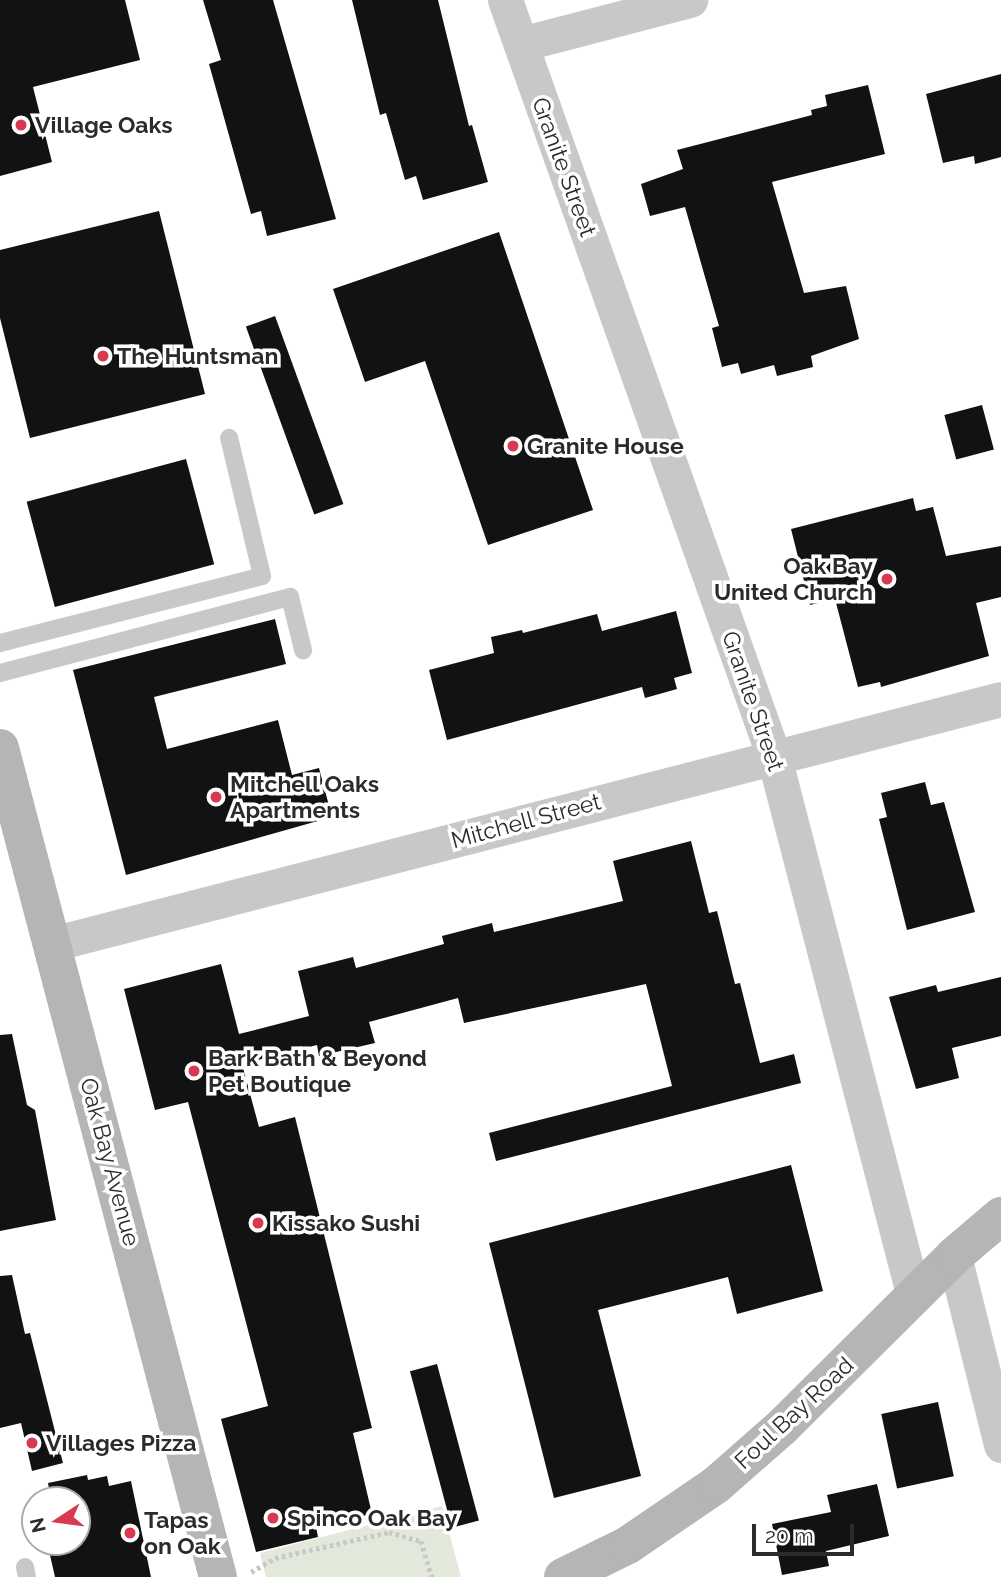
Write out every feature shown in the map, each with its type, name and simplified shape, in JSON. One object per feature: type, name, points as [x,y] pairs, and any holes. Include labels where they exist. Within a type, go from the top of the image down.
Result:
[{"type":"main road","name":"Oak Bay Avenue","points":[[0,748],[218,1577]]},
{"type":"main road","name":"Foul Bay Road","points":[[563,1577],[628,1545],[716,1485],[914,1297],[954,1255],[1001,1216]]},
{"type":"street","name":"Granite Street","points":[[505,0],[775,757],[914,1297]]},
{"type":"street","points":[[520,44],[690,0]]},
{"type":"street","name":"Mitchell Street","points":[[52,944],[1001,699]]},
{"type":"street","points":[[954,1255],[1001,1445]]},
{"type":"lane","points":[[0,643],[262,576],[229,438]]},
{"type":"lane","points":[[0,673],[290,597],[303,650]]},
{"type":"path","points":[[242,1577],[275,1558],[389,1532],[421,1541],[432,1577]]},
{"type":"shaded area","points":[[442,1506],[461,1577],[266,1577],[260,1553]]},
{"type":"building","name":"Village Oaks","points":[[0,0],[125,0],[140,60],[33,87],[52,162],[0,176]]},
{"type":"building","points":[[203,0],[273,0],[336,219],[267,236],[261,211],[251,214],[209,64],[221,60]]},
{"type":"building","points":[[352,0],[438,0],[469,126],[472,125],[488,182],[423,200],[416,176],[405,180],[386,113],[380,115]]},
{"type":"building","points":[[1001,74],[1001,157],[975,164],[974,156],[943,163],[926,94]]},
{"type":"building","points":[[868,85],[885,154],[772,182],[804,293],[846,286],[859,339],[811,356],[813,367],[777,376],[774,365],[741,374],[738,363],[722,367],[712,328],[719,326],[685,207],[650,216],[641,184],[683,169],[677,150],[812,115],[811,110],[827,106],[825,95]]},
{"type":"building","name":"The Huntsman","points":[[159,211],[205,394],[30,438],[0,318],[0,250]]},
{"type":"building","name":"Granite House","points":[[499,232],[593,510],[488,545],[425,361],[365,382],[333,289]]},
{"type":"building","points":[[275,316],[343,504],[314,515],[246,327]]},
{"type":"building","points":[[982,405],[994,449],[956,460],[944,415]]},
{"type":"building","points":[[186,459],[214,564],[55,607],[27,502]]},
{"type":"building","name":"Oak Bay United Church","points":[[913,498],[916,511],[933,507],[946,556],[1001,546],[1001,597],[976,603],[989,656],[881,687],[880,682],[858,687],[835,599],[810,605],[791,529]]},
{"type":"building","points":[[676,611],[692,673],[674,678],[677,689],[645,698],[642,687],[447,740],[429,670],[494,653],[491,637],[522,630],[523,633],[597,614],[602,631]]},
{"type":"building","name":"Mitchell Oaks Apartments","points":[[275,619],[286,664],[154,697],[167,749],[278,720],[292,775],[319,768],[332,817],[126,875],[73,670]]},
{"type":"building","points":[[925,782],[931,805],[944,802],[975,912],[907,930],[879,819],[887,817],[881,793]]},
{"type":"building","points":[[691,841],[709,913],[717,911],[735,984],[740,983],[760,1063],[794,1054],[801,1083],[496,1161],[489,1133],[672,1086],[646,984],[464,1023],[458,998],[369,1022],[375,1043],[319,1056],[317,1045],[242,1064],[259,1127],[295,1117],[372,1428],[353,1433],[372,1514],[316,1527],[318,1537],[256,1552],[221,1419],[268,1406],[188,1102],[155,1110],[124,989],[221,964],[239,1034],[309,1016],[298,971],[353,957],[356,968],[444,944],[442,936],[492,923],[494,932],[623,901],[613,861]]},
{"type":"building","points":[[1001,977],[1001,1036],[952,1048],[959,1078],[916,1089],[889,997],[936,985],[938,992]]},
{"type":"building","points":[[12,1034],[27,1105],[35,1110],[56,1220],[0,1231],[0,1035]]},
{"type":"building","points":[[791,1165],[823,1291],[737,1314],[728,1277],[598,1310],[641,1476],[554,1498],[489,1243]]},
{"type":"building","points":[[12,1275],[25,1334],[30,1333],[63,1463],[32,1471],[21,1423],[0,1428],[0,1276]]},
{"type":"building","points":[[437,1364],[479,1520],[452,1528],[410,1371]]},
{"type":"building","points":[[938,1402],[954,1476],[897,1488],[881,1414]]},
{"type":"building","points":[[87,1475],[88,1480],[107,1476],[109,1486],[131,1481],[151,1577],[55,1577],[50,1556],[91,1556],[91,1486],[49,1486],[48,1483]]},
{"type":"building","points":[[877,1484],[889,1536],[826,1551],[829,1566],[782,1575],[772,1524],[831,1512],[827,1495]]},
{"type":"place","name":"Village Oaks","points":[[21,125]]},
{"type":"place","name":"The Huntsman","points":[[103,356]]},
{"type":"place","name":"Granite House","points":[[513,446]]},
{"type":"place","name":"Oak Bay United Church","points":[[887,579]]},
{"type":"place","name":"Mitchell Oaks Apartments","points":[[216,797]]},
{"type":"place","name":"Bark Bath & Beyond Pet Boutique","points":[[194,1071]]},
{"type":"place","name":"Kissako Sushi","points":[[258,1223]]},
{"type":"place","name":"Villages Pizza","points":[[32,1443]]},
{"type":"place","name":"Spinco Oak Bay","points":[[273,1518]]},
{"type":"place","name":"Tapas on Oak","points":[[130,1533]]}]
